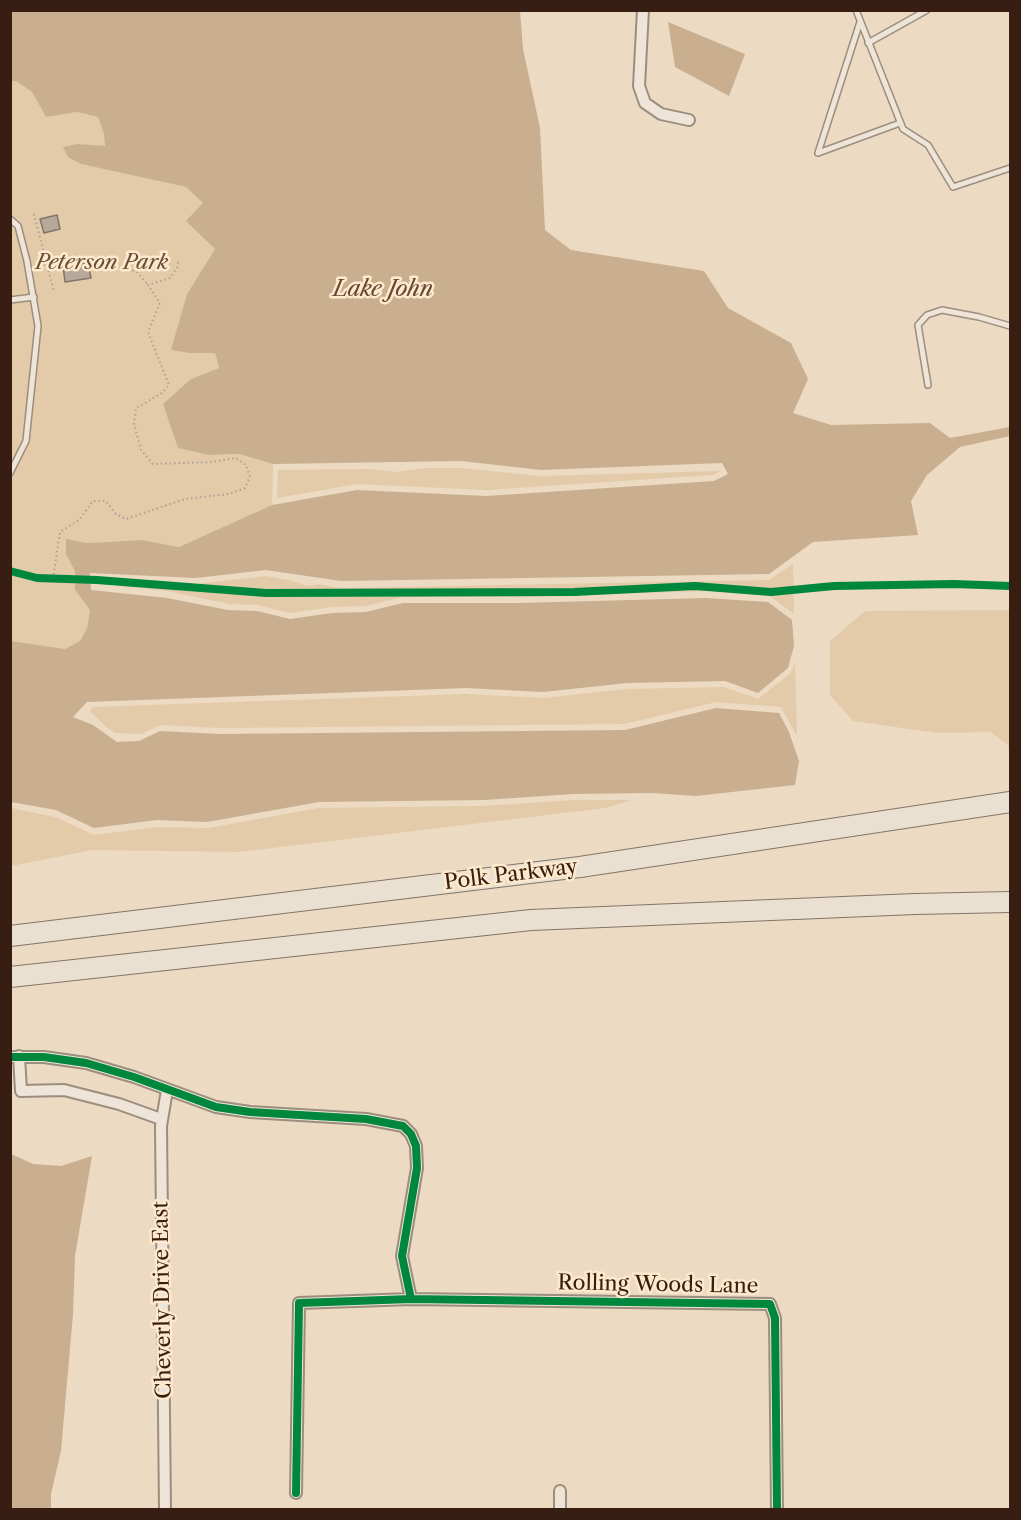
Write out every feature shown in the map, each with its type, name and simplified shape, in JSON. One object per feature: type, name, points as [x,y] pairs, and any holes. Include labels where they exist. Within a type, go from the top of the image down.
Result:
[{"type":"highway","name":"Polk Parkway","points":[[10,936],[580,867],[1011,802]]},
{"type":"highway","points":[[10,977],[531,920],[1011,902]]},
{"type":"street","points":[[643,10],[639,86],[645,103],[661,114],[689,120]]},
{"type":"street","points":[[161,1119],[119,1104],[64,1090],[21,1091],[15,1057],[64,1059],[86,1063],[125,1074],[216,1107],[250,1112],[366,1119],[403,1126],[411,1134],[416,1146],[417,1168],[402,1256],[411,1299]]},
{"type":"street","name":"Cheverly Drive East","points":[[165,1509],[161,1119],[167,1090]]},
{"type":"street","name":"Rolling Woods Lane","points":[[296,1493],[299,1303],[411,1299],[770,1304],[775,1318],[777,1509]]},
{"type":"street","points":[[560,1491],[560,1509]]},
{"type":"lane","points":[[856,10],[901,126],[928,145],[952,187],[1011,168]]},
{"type":"lane","points":[[868,43],[927,10]]},
{"type":"lane","points":[[860,22],[818,153],[901,126]]},
{"type":"lane","points":[[10,219],[18,226],[38,326],[26,441],[10,473]]},
{"type":"lane","points":[[10,300],[34,297]]},
{"type":"lane","points":[[928,385],[918,325],[927,315],[942,310],[1011,326]]},
{"type":"path","points":[[34,214],[54,292]]},
{"type":"path","points":[[35,265],[89,260],[137,272],[160,303],[148,332],[169,385],[162,393],[136,408],[134,424],[141,450],[153,464],[211,462],[236,458],[246,465],[250,477],[245,488],[229,494],[185,499],[126,519],[116,514],[106,501],[93,501],[79,520],[60,532],[53,579]]},
{"type":"path","points":[[148,285],[170,278],[177,268],[178,261]]},
{"type":"green space","name":"Peterson Park","points":[[11,81],[16,81],[32,92],[46,117],[77,112],[98,117],[104,134],[105,147],[77,144],[64,147],[68,157],[81,164],[186,187],[203,203],[215,249],[187,294],[190,353],[215,353],[219,368],[191,379],[209,455],[239,454],[273,464],[272,505],[179,547],[142,540],[87,543],[67,540],[67,554],[75,571],[75,590],[90,610],[87,628],[80,641],[65,649],[11,642]]},
{"type":"green space","points":[[426,468],[460,468],[541,476],[720,471],[713,475],[486,490],[357,484],[277,498],[278,470],[368,469],[395,472]]},
{"type":"green space","points":[[793,564],[794,614],[770,596],[706,591],[518,597],[403,597],[366,606],[331,607],[290,613],[258,605],[229,604],[168,591],[118,586],[105,579],[196,584],[266,576],[308,586],[318,584],[341,588],[769,580]]},
{"type":"green space","points":[[1010,610],[1010,747],[991,732],[937,733],[853,721],[830,695],[830,641],[865,611]]},
{"type":"green space","points":[[795,663],[797,736],[781,707],[716,702],[624,724],[219,728],[161,725],[141,734],[115,733],[90,711],[93,707],[466,694],[544,698],[627,689],[724,687],[758,699],[791,673]]},
{"type":"green space","points":[[573,800],[632,800],[605,808],[239,852],[92,850],[11,866],[11,808],[55,817],[94,835],[157,827],[208,828],[319,808],[484,806]]},
{"type":"water","name":"Lake John","points":[[11,10],[520,11],[523,49],[540,128],[545,230],[571,250],[704,271],[728,308],[791,343],[808,379],[793,413],[831,425],[930,423],[950,438],[1010,427],[1010,436],[960,447],[927,475],[911,501],[918,535],[813,542],[769,574],[341,581],[266,570],[196,578],[90,573],[91,590],[167,598],[228,610],[257,611],[290,619],[332,613],[366,612],[403,603],[518,603],[706,598],[768,602],[792,620],[794,646],[788,668],[758,693],[725,681],[627,683],[543,692],[466,688],[87,702],[73,717],[93,725],[117,742],[139,741],[160,731],[219,734],[625,730],[716,708],[779,713],[789,732],[799,761],[795,785],[696,796],[653,793],[573,794],[484,800],[319,802],[207,822],[157,820],[94,828],[56,810],[11,802],[11,641],[65,649],[80,641],[87,628],[90,610],[75,590],[75,571],[66,554],[66,539],[87,543],[142,540],[179,547],[272,505],[357,490],[486,496],[714,481],[728,474],[722,463],[541,470],[461,461],[273,464],[239,454],[209,455],[178,448],[163,404],[191,379],[219,368],[215,353],[171,350],[187,294],[215,249],[186,221],[203,203],[186,187],[81,164],[68,157],[63,147],[77,144],[105,146],[104,134],[98,117],[77,112],[46,117],[32,92],[16,81],[11,81]]},
{"type":"water","points":[[668,22],[745,54],[729,96],[675,67]]},
{"type":"water","points":[[11,1154],[33,1164],[61,1166],[92,1156],[75,1256],[73,1314],[61,1451],[51,1494],[51,1509],[11,1509]]},
{"type":"building","points":[[57,215],[60,229],[44,233],[40,219]]},
{"type":"building","points":[[88,263],[91,278],[65,282],[63,266]]},
{"type":"cycle path","points":[[10,571],[37,578],[97,580],[266,593],[574,592],[695,586],[771,592],[834,586],[954,584],[1010,586]]},
{"type":"cycle path","points":[[10,1057],[44,1057],[86,1063],[134,1077],[216,1107],[250,1112],[366,1119],[403,1126],[411,1134],[416,1146],[417,1168],[402,1256],[411,1299]]},
{"type":"cycle path","points":[[296,1493],[299,1303],[411,1299],[770,1304],[775,1318],[777,1510]]}]
